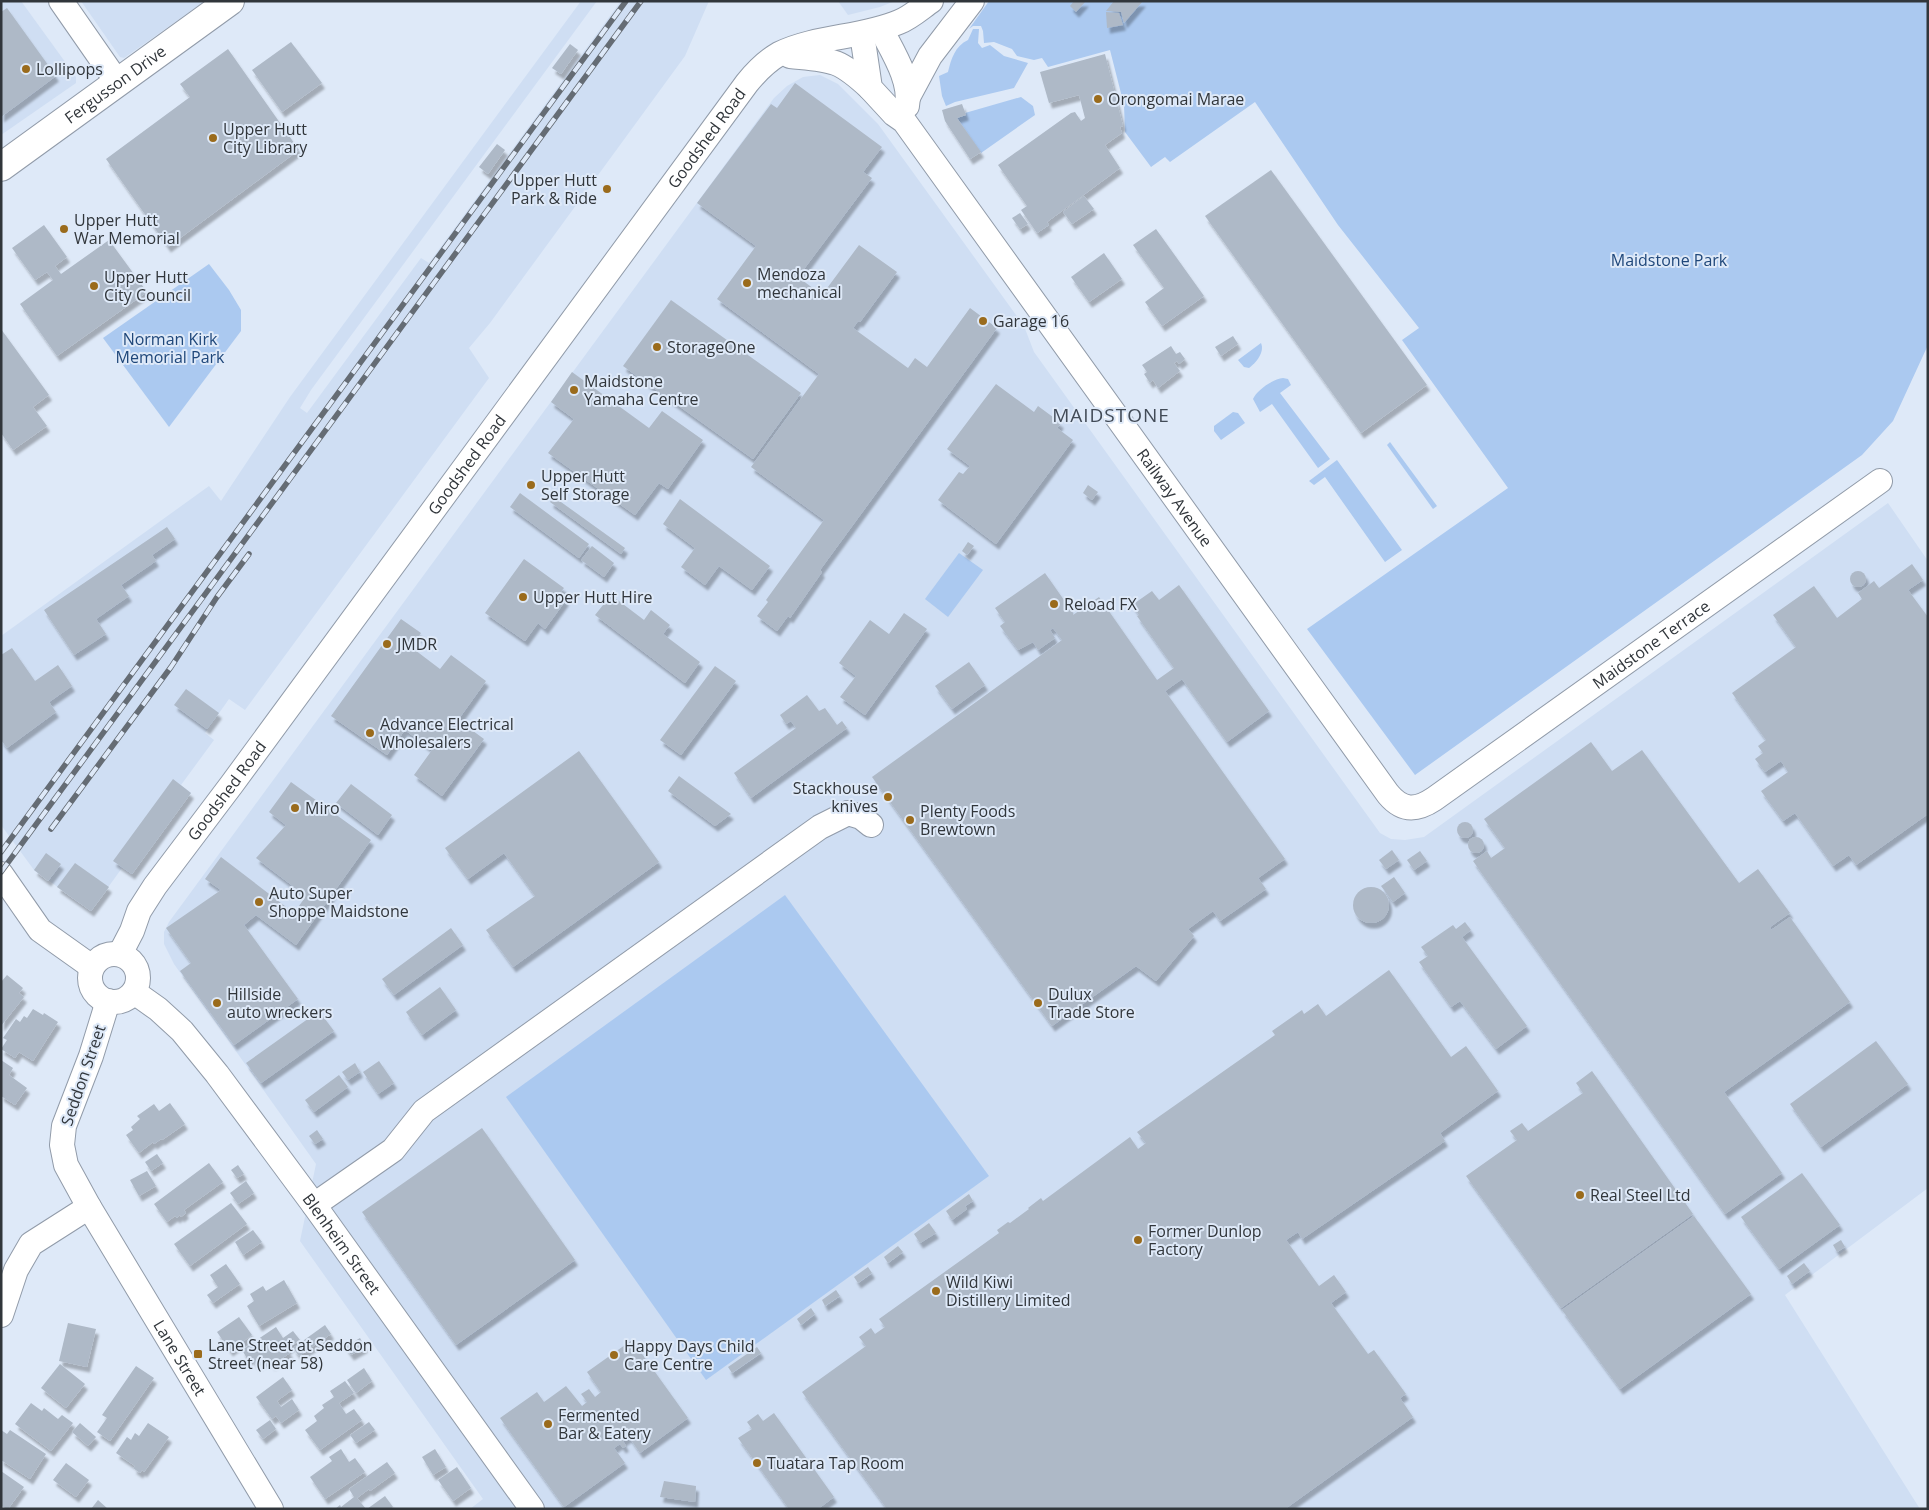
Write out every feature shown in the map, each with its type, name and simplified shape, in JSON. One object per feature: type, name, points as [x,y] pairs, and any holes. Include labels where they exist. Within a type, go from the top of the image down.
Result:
[{"type":"main road","name":"Fergusson Drive","points":[[1,167],[230,1]]},
{"type":"street","points":[[61,1],[118,83]]},
{"type":"street","name":"Goodshed Road","points":[[120,954],[132,931],[139,910],[155,886],[238,776],[743,88],[764,65],[778,55],[796,48],[871,31],[901,22],[931,1]]},
{"type":"street","points":[[904,121],[908,97],[930,56],[972,1]]},
{"type":"street","points":[[870,88],[871,31]]},
{"type":"street","points":[[871,31],[900,67],[908,97]]},
{"type":"street","name":"Railway Avenue","points":[[778,55],[830,60],[852,72],[894,114],[904,121],[1388,794],[1401,805],[1411,807],[1422,806]]},
{"type":"street","name":"Maidstone Terrace","points":[[1422,806],[1880,481]]},
{"type":"street","points":[[314,1205],[393,1150],[424,1111],[820,827],[848,813],[861,817],[871,825]]},
{"type":"street","points":[[1,874],[40,930],[92,967]]},
{"type":"street","points":[[120,954],[127,957],[137,969],[137,985],[134,992],[122,1000],[108,1001],[96,994],[92,988],[90,974],[92,967],[97,960],[104,956],[120,954]]},
{"type":"street","name":"Blenheim Street","points":[[134,992],[158,1009],[182,1031],[223,1081],[532,1509]]},
{"type":"street","name":"Seddon Street","points":[[89,1207],[66,1165],[62,1145],[64,1126],[96,1042],[108,1001]]},
{"type":"street","points":[[1,1315],[16,1270],[31,1244],[89,1207]]},
{"type":"street","name":"Lane Street","points":[[89,1207],[271,1509]]},
{"type":"shaded area","points":[[1,1],[21,1],[76,77],[76,83],[1,135]]},
{"type":"shaded area","points":[[81,1],[205,1],[124,58],[120,57]]},
{"type":"shaded area","points":[[581,1],[597,1],[311,390],[300,408],[307,413],[421,258],[429,263],[621,1],[709,1],[685,56],[490,323],[469,348],[489,378],[245,710],[229,699],[205,733],[214,740],[181,785],[191,793],[132,874],[122,868],[91,911],[34,870],[1,825],[1,636],[209,486],[221,501],[290,397]]},
{"type":"shaded area","points":[[838,1],[895,1],[848,15]]},
{"type":"shaded area","points":[[820,75],[838,84],[878,124],[1024,326],[1034,352],[1380,833],[1391,839],[1405,840],[1424,837],[1888,503],[1928,561],[1928,1188],[1785,1295],[1920,1509],[470,1509],[483,1499],[300,1241],[316,1164],[174,964],[164,944],[164,932],[169,922],[774,98],[787,86],[803,77]]},
{"type":"green space","name":"Maidstone Park","points":[[989,1],[1928,1],[1928,345],[1893,421],[1862,455],[1415,775],[1307,629],[1508,488],[1402,340],[1419,328],[1338,225],[1255,102],[1170,162],[1165,157],[1151,167],[1125,132],[1124,105],[1110,50],[1048,67],[1042,58],[1034,60],[1017,56],[1012,49],[994,42],[984,43],[981,26],[973,26],[969,29]]},
{"type":"green space","points":[[973,29],[979,29],[978,43],[982,48],[990,45],[1004,56],[1028,63],[1014,88],[955,102],[946,106],[942,96],[939,76],[948,72],[954,53],[968,40]]},
{"type":"green space","points":[[1021,97],[1033,106],[1035,115],[981,153],[957,118],[966,115],[965,113]]},
{"type":"green space","name":"Norman Kirk Memorial Park","points":[[209,264],[229,290],[241,310],[241,331],[169,427],[103,338]]},
{"type":"green space","points":[[1261,343],[1262,350],[1257,360],[1249,368],[1244,367],[1238,360]]},
{"type":"green space","points":[[1288,379],[1291,385],[1280,393],[1330,459],[1318,468],[1272,404],[1260,412],[1253,399],[1266,386],[1275,380]]},
{"type":"green space","points":[[1233,412],[1238,413],[1245,423],[1221,440],[1214,431],[1214,426]]},
{"type":"green space","points":[[1390,442],[1437,506],[1433,509],[1387,445]]},
{"type":"green space","points":[[1337,460],[1402,550],[1385,562],[1325,477],[1314,485],[1309,481]]},
{"type":"green space","points":[[959,553],[983,570],[948,617],[925,599]]},
{"type":"green space","points":[[785,895],[989,1176],[706,1380],[506,1097]]},
{"type":"building","points":[[1074,1],[1086,1],[1076,12],[1070,6]]},
{"type":"building","points":[[1114,1],[1143,1],[1124,23],[1121,12],[1106,11]]},
{"type":"building","name":"Lollipops","points":[[7,8],[56,76],[1,117],[1,12]]},
{"type":"building","points":[[1106,12],[1119,13],[1123,25],[1107,28]]},
{"type":"building","points":[[291,42],[322,83],[282,112],[252,70]]},
{"type":"building","points":[[570,44],[578,50],[561,74],[552,68]]},
{"type":"building","name":"Upper Hutt City Library","points":[[228,49],[299,150],[168,247],[106,159],[190,97],[180,84]]},
{"type":"building","points":[[1105,54],[1123,126],[1120,127],[1122,133],[1105,145],[1120,168],[1047,222],[1049,225],[1037,233],[1021,210],[1027,206],[998,165],[1071,113],[1075,112],[1081,121],[1085,118],[1079,95],[1049,103],[1040,72]]},
{"type":"building","points":[[795,83],[882,147],[863,172],[872,178],[798,277],[822,295],[859,245],[897,272],[860,322],[858,321],[853,328],[908,368],[915,358],[927,367],[970,308],[997,328],[820,570],[822,572],[790,618],[788,616],[777,631],[757,616],[768,602],[766,600],[824,520],[751,467],[819,374],[717,299],[756,246],[697,203],[771,104],[777,108]]},
{"type":"building","points":[[962,104],[966,115],[957,118],[981,152],[970,159],[945,121],[942,110]]},
{"type":"building","points":[[497,144],[505,150],[488,174],[479,167]]},
{"type":"building","points":[[1271,170],[1427,385],[1361,433],[1205,216]]},
{"type":"building","points":[[1084,196],[1094,209],[1072,224],[1063,212]]},
{"type":"building","points":[[1020,213],[1028,224],[1020,229],[1012,218]]},
{"type":"building","name":"Upper Hutt City Council","points":[[44,225],[67,257],[55,266],[61,274],[109,240],[147,292],[57,356],[20,304],[53,280],[47,272],[35,280],[12,248]]},
{"type":"building","points":[[1156,229],[1204,296],[1162,326],[1145,302],[1164,288],[1133,245]]},
{"type":"building","points":[[1104,253],[1122,279],[1089,302],[1071,277]]},
{"type":"building","points":[[671,300],[801,393],[753,459],[623,366]]},
{"type":"building","points":[[1,329],[49,395],[33,407],[47,426],[13,450],[1,433]]},
{"type":"building","points":[[1233,336],[1238,344],[1221,356],[1215,347]]},
{"type":"building","points":[[1171,346],[1176,354],[1180,352],[1185,359],[1179,364],[1177,361],[1174,363],[1180,371],[1158,388],[1153,380],[1150,383],[1144,374],[1147,372],[1142,365]]},
{"type":"building","points":[[572,372],[649,428],[662,411],[703,440],[668,489],[659,483],[635,515],[548,453],[574,419],[551,402]]},
{"type":"building","points":[[996,384],[1034,412],[1038,406],[1061,423],[1057,428],[1073,440],[996,544],[938,500],[959,472],[963,474],[970,466],[947,449]]},
{"type":"building","points":[[1088,485],[1098,492],[1092,500],[1083,493]]},
{"type":"building","points":[[520,493],[589,544],[579,558],[510,507]]},
{"type":"building","points":[[554,497],[625,548],[621,554],[550,502]]},
{"type":"building","points":[[680,499],[770,566],[752,590],[719,566],[705,585],[681,567],[695,548],[663,524]]},
{"type":"building","points":[[167,527],[175,539],[152,555],[156,561],[121,585],[129,596],[96,619],[106,634],[74,655],[44,610]]},
{"type":"building","points":[[968,542],[974,546],[967,555],[962,551]]},
{"type":"building","points":[[592,546],[614,563],[604,577],[581,560]]},
{"type":"building","points":[[524,559],[564,588],[559,594],[566,600],[545,629],[538,623],[525,641],[485,613]]},
{"type":"building","points":[[1912,564],[1923,580],[1908,590],[1928,617],[1928,814],[1856,865],[1849,855],[1833,866],[1795,813],[1783,821],[1761,791],[1788,772],[1781,761],[1765,772],[1755,759],[1763,753],[1758,746],[1766,740],[1732,693],[1796,647],[1773,615],[1814,586],[1837,618],[1862,599],[1858,593],[1874,581],[1879,588]]},
{"type":"building","points":[[1858,571],[1866,579],[1858,587],[1850,579]]},
{"type":"building","points":[[1045,573],[1073,615],[1099,597],[1157,680],[1174,668],[1137,616],[1139,615],[1132,605],[1152,591],[1159,600],[1179,585],[1269,711],[1227,742],[1182,679],[1165,691],[1285,859],[1258,878],[1266,889],[1220,921],[1213,911],[1188,929],[1194,936],[1156,981],[1136,966],[1052,1026],[872,777],[1062,640],[1053,628],[1050,630],[1055,638],[1038,650],[1033,642],[1018,650],[1000,626],[1005,622],[995,608]]},
{"type":"building","points":[[611,595],[644,620],[651,610],[670,625],[663,634],[700,662],[685,683],[595,615]]},
{"type":"building","points":[[904,613],[927,629],[865,715],[840,697],[856,676],[839,663],[870,620],[889,634]]},
{"type":"building","points":[[401,619],[421,633],[411,647],[440,669],[451,655],[486,681],[458,720],[484,739],[442,796],[414,775],[432,750],[405,730],[387,755],[331,716]]},
{"type":"building","points":[[12,648],[35,681],[58,665],[72,686],[49,702],[56,712],[7,748],[1,740],[1,655]]},
{"type":"building","points":[[969,662],[985,685],[952,709],[935,686]]},
{"type":"building","points":[[715,666],[736,681],[681,755],[660,740]]},
{"type":"building","points":[[186,689],[219,713],[207,729],[174,705]]},
{"type":"building","points":[[807,695],[819,711],[825,708],[837,725],[842,721],[847,728],[751,798],[734,773],[796,728],[791,721],[786,724],[780,715]]},
{"type":"building","points":[[1591,742],[1612,771],[1642,750],[1739,883],[1758,869],[1790,913],[1770,927],[1771,930],[1790,917],[1850,1002],[1724,1092],[1782,1173],[1725,1214],[1473,861],[1487,851],[1491,858],[1505,848],[1484,819]]},
{"type":"building","points":[[579,751],[659,862],[513,967],[486,930],[535,896],[504,853],[468,879],[445,848]]},
{"type":"building","points":[[679,776],[731,814],[715,826],[668,791]]},
{"type":"building","points":[[173,779],[191,793],[132,874],[113,861]]},
{"type":"building","points":[[291,782],[371,840],[296,945],[256,915],[244,925],[298,999],[234,1045],[180,971],[191,963],[166,928],[221,890],[205,879],[221,857],[294,913],[306,896],[256,858],[286,825],[269,812]]},
{"type":"building","points":[[351,784],[392,815],[378,835],[336,803]]},
{"type":"building","points":[[1465,822],[1473,830],[1465,838],[1457,830]]},
{"type":"building","points":[[1476,837],[1484,845],[1476,853],[1468,845]]},
{"type":"building","points":[[1392,850],[1399,860],[1386,869],[1379,860]]},
{"type":"building","points":[[1420,851],[1427,861],[1414,870],[1407,860]]},
{"type":"building","points":[[46,853],[61,864],[48,881],[34,870]]},
{"type":"building","points":[[75,863],[109,887],[91,911],[57,887]]},
{"type":"building","points":[[1394,877],[1405,893],[1393,902],[1381,886]]},
{"type":"building","points":[[1371,887],[1378,888],[1384,892],[1388,898],[1388,912],[1384,918],[1378,922],[1371,923],[1364,922],[1358,918],[1354,912],[1353,905],[1354,898],[1358,892],[1364,888]]},
{"type":"building","points":[[1465,922],[1471,930],[1462,937],[1527,1026],[1496,1049],[1460,1001],[1451,1007],[1419,962],[1428,956],[1421,947],[1453,925],[1456,929]]},
{"type":"building","points":[[451,928],[463,945],[394,995],[382,979]]},
{"type":"building","name":"Former Dunlop Factory","points":[[1389,970],[1451,1057],[1466,1046],[1498,1091],[1440,1133],[1445,1141],[1302,1239],[1298,1232],[1286,1240],[1319,1286],[1334,1275],[1346,1292],[1331,1303],[1368,1354],[1374,1350],[1406,1394],[1400,1398],[1413,1417],[1285,1509],[887,1509],[802,1392],[866,1346],[859,1337],[871,1328],[875,1334],[885,1327],[879,1319],[999,1233],[997,1230],[1008,1222],[1010,1223],[1041,1198],[1043,1201],[1130,1137],[1138,1149],[1146,1143],[1137,1132],[1275,1035],[1272,1031],[1302,1010],[1304,1014],[1318,1004],[1326,1016]]},
{"type":"building","points":[[7,975],[23,988],[19,993],[24,997],[1,1026],[1,982]]},
{"type":"building","points":[[440,987],[456,1010],[422,1035],[406,1012]]},
{"type":"building","points":[[33,1009],[43,1015],[44,1013],[58,1022],[33,1061],[19,1052],[15,1058],[1,1049],[7,1040],[3,1038],[16,1019],[20,1022],[24,1016],[27,1018]]},
{"type":"building","points":[[319,1011],[334,1031],[261,1083],[246,1063]]},
{"type":"building","points":[[1876,1041],[1908,1084],[1821,1147],[1790,1104]]},
{"type":"building","points":[[1,1060],[13,1068],[9,1075],[27,1088],[15,1105],[1,1096]]},
{"type":"building","points":[[379,1061],[394,1083],[378,1094],[363,1072]]},
{"type":"building","points":[[355,1063],[360,1072],[348,1080],[342,1072]]},
{"type":"building","name":"Real Steel Ltd","points":[[1592,1071],[1693,1214],[1561,1308],[1466,1176],[1517,1140],[1510,1131],[1522,1123],[1528,1131],[1583,1093],[1576,1083]]},
{"type":"building","points":[[339,1075],[348,1087],[314,1112],[305,1100]]},
{"type":"building","points":[[170,1103],[185,1124],[162,1140],[154,1144],[153,1142],[139,1153],[126,1135],[133,1130],[131,1127],[140,1119],[137,1116],[154,1104],[159,1111]]},
{"type":"building","points":[[482,1128],[575,1260],[456,1345],[362,1212]]},
{"type":"building","points":[[317,1130],[323,1139],[315,1144],[309,1136]]},
{"type":"building","points":[[157,1154],[163,1163],[151,1171],[145,1162]]},
{"type":"building","points":[[209,1163],[223,1182],[184,1210],[186,1213],[181,1217],[180,1215],[177,1218],[175,1216],[167,1222],[154,1204]]},
{"type":"building","points":[[238,1165],[244,1174],[237,1178],[231,1170]]},
{"type":"building","points":[[147,1171],[156,1186],[139,1196],[130,1180]]},
{"type":"building","points":[[1802,1173],[1840,1225],[1779,1269],[1741,1217]]},
{"type":"building","points":[[246,1181],[254,1193],[238,1204],[230,1193]]},
{"type":"building","points":[[969,1194],[973,1201],[965,1206],[967,1209],[952,1220],[946,1211]]},
{"type":"building","points":[[231,1203],[247,1224],[190,1266],[174,1244]]},
{"type":"building","points":[[1694,1216],[1751,1294],[1620,1389],[1562,1310]]},
{"type":"building","points":[[929,1223],[936,1233],[920,1243],[914,1234]]},
{"type":"building","points":[[253,1230],[262,1242],[243,1255],[235,1242]]},
{"type":"building","points":[[1841,1240],[1845,1247],[1837,1252],[1833,1245]]},
{"type":"building","points":[[898,1246],[903,1252],[888,1263],[884,1257]]},
{"type":"building","points":[[1804,1263],[1810,1271],[1792,1284],[1787,1276]]},
{"type":"building","points":[[226,1264],[240,1284],[213,1303],[207,1295],[218,1287],[210,1275]]},
{"type":"building","points":[[868,1267],[872,1273],[858,1283],[854,1277]]},
{"type":"building","points":[[284,1280],[297,1303],[259,1326],[247,1306],[254,1301],[250,1294],[263,1286],[266,1291]]},
{"type":"building","points":[[836,1290],[840,1296],[825,1306],[822,1300]]},
{"type":"building","points":[[811,1308],[815,1314],[801,1325],[797,1319]]},
{"type":"building","points":[[239,1317],[252,1335],[230,1351],[217,1332]]},
{"type":"building","points":[[68,1323],[96,1329],[87,1367],[59,1361]]},
{"type":"building","points":[[325,1325],[331,1334],[299,1356],[293,1348]]},
{"type":"building","points":[[276,1327],[283,1338],[293,1331],[300,1340],[287,1349],[290,1353],[272,1365],[268,1359],[257,1366],[251,1358],[248,1360],[242,1350]]},
{"type":"building","points":[[360,1338],[365,1347],[351,1355],[345,1347]]},
{"type":"building","points":[[632,1340],[688,1418],[640,1453],[629,1437],[623,1441],[626,1446],[623,1448],[620,1444],[614,1448],[625,1463],[564,1507],[500,1418],[537,1392],[544,1402],[566,1386],[582,1406],[587,1402],[581,1394],[589,1389],[595,1397],[601,1392],[587,1372]]},
{"type":"building","points":[[757,1347],[761,1353],[732,1373],[728,1367]]},
{"type":"building","points":[[60,1364],[85,1384],[66,1408],[41,1388]]},
{"type":"building","points":[[136,1366],[154,1378],[110,1441],[97,1432],[107,1418],[102,1415]]},
{"type":"building","points":[[364,1368],[372,1381],[356,1393],[347,1380]]},
{"type":"building","points":[[283,1377],[292,1390],[277,1401],[281,1407],[292,1399],[299,1410],[281,1423],[276,1416],[272,1419],[256,1397]]},
{"type":"building","points":[[345,1381],[354,1393],[339,1403],[346,1414],[354,1409],[362,1420],[320,1450],[305,1430],[317,1421],[314,1416],[324,1408],[322,1405],[334,1397],[330,1391]]},
{"type":"building","points":[[31,1403],[42,1411],[44,1408],[58,1419],[62,1415],[73,1423],[51,1451],[15,1424]]},
{"type":"building","points":[[774,1413],[834,1497],[818,1509],[789,1509],[738,1438],[752,1429],[747,1422],[758,1414],[763,1421]]},
{"type":"building","points":[[270,1420],[276,1429],[263,1439],[256,1430]]},
{"type":"building","points":[[369,1422],[375,1430],[356,1443],[350,1435]]},
{"type":"building","points":[[80,1423],[96,1437],[88,1446],[72,1432]]},
{"type":"building","points":[[148,1423],[169,1437],[144,1472],[142,1470],[140,1473],[133,1468],[135,1466],[116,1453],[127,1437],[131,1440],[135,1433],[139,1436]]},
{"type":"building","points":[[1,1430],[7,1434],[10,1430],[46,1454],[30,1479],[1,1460]]},
{"type":"building","points":[[341,1449],[349,1462],[355,1458],[365,1472],[325,1499],[310,1477],[332,1461],[329,1457]]},
{"type":"building","points":[[435,1449],[446,1467],[433,1475],[422,1457]]},
{"type":"building","points":[[387,1462],[395,1473],[357,1498],[366,1509],[335,1509],[340,1505],[341,1507],[354,1497],[349,1489]]},
{"type":"building","points":[[66,1463],[89,1480],[76,1497],[53,1480]]},
{"type":"building","points":[[457,1467],[471,1488],[453,1501],[438,1480]]},
{"type":"building","points":[[1,1471],[24,1487],[8,1509],[1,1506]]},
{"type":"building","points":[[664,1481],[696,1486],[695,1502],[660,1497]]},
{"type":"building","points":[[385,1496],[393,1507],[390,1509],[367,1509]]},
{"type":"building","points":[[98,1500],[108,1509],[91,1509]]},
{"type":"railway","points":[[1,852],[626,1]]},
{"type":"railway","points":[[1,872],[641,1]]},
{"type":"railway","points":[[51,829],[171,667],[217,597],[249,554]]},
{"type":"place","name":"Lollipops","points":[[26,69]]},
{"type":"place","name":"Orongomai Marae","points":[[1098,99]]},
{"type":"place","name":"Upper Hutt City Library","points":[[213,138]]},
{"type":"place","name":"Upper Hutt Park & Ride","points":[[607,189]]},
{"type":"place","name":"Upper Hutt War Memorial","points":[[64,229]]},
{"type":"place","name":"Mendoza mechanical","points":[[747,283]]},
{"type":"place","name":"Upper Hutt City Council","points":[[94,286]]},
{"type":"place","name":"Garage 16","points":[[983,321]]},
{"type":"place","name":"StorageOne","points":[[657,347]]},
{"type":"place","name":"Maidstone Yamaha Centre","points":[[574,390]]},
{"type":"place","name":"Upper Hutt Self Storage","points":[[531,485]]},
{"type":"place","name":"Upper Hutt Hire","points":[[523,597]]},
{"type":"place","name":"Reload FX","points":[[1054,604]]},
{"type":"place","name":"JMDR","points":[[387,644]]},
{"type":"place","name":"Advance Electrical Wholesalers","points":[[370,733]]},
{"type":"place","name":"Stackhouse knives","points":[[888,797]]},
{"type":"place","name":"Miro","points":[[295,808]]},
{"type":"place","name":"Plenty Foods Brewtown","points":[[910,820]]},
{"type":"place","name":"Auto Super Shoppe Maidstone","points":[[259,902]]},
{"type":"place","name":"Hillside auto wreckers","points":[[217,1003]]},
{"type":"place","name":"Dulux Trade Store","points":[[1038,1003]]},
{"type":"place","name":"Real Steel Ltd","points":[[1580,1195]]},
{"type":"place","name":"Former Dunlop Factory","points":[[1138,1240]]},
{"type":"place","name":"Wild Kiwi Distillery Limited","points":[[936,1291]]},
{"type":"place","name":"Lane Street at Seddon Street (near 58)","points":[[198,1354]]},
{"type":"place","name":"Happy Days Child Care Centre","points":[[614,1355]]},
{"type":"place","name":"Fermented Bar & Eatery","points":[[548,1424]]},
{"type":"place","name":"Tuatara Tap Room","points":[[757,1463]]},
{"type":"district","name":"MAIDSTONE","points":[[1111,415]]}]
